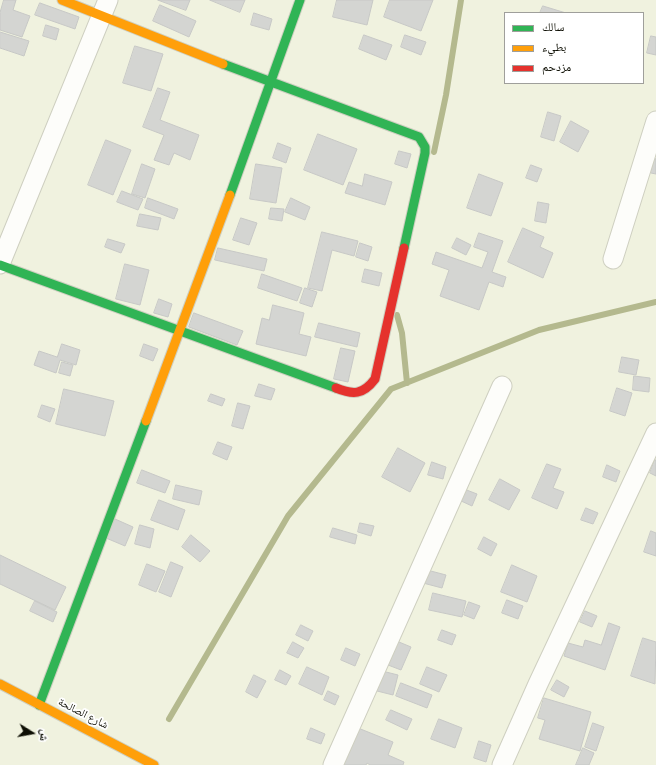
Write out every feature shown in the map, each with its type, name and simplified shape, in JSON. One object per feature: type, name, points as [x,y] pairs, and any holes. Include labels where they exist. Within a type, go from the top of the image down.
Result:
[{"type":"street","points":[[62,0],[105,8],[270,82],[419,137],[424,147],[425,154],[375,379],[368,388],[358,392],[348,393],[0,265],[105,8]]},
{"type":"street","points":[[39,705],[180,332],[300,0]]},
{"type":"street","points":[[614,259],[656,121]]},
{"type":"street","points":[[332,765],[502,386]]},
{"type":"street","points":[[502,765],[538,684],[654,442]]},
{"type":"street","name":"شارع الصالحة","points":[[0,684],[154,765]]},
{"type":"building","points":[[4,0],[16,0],[13,10],[30,16],[22,37],[0,30],[0,13]]},
{"type":"building","points":[[158,0],[190,0],[186,10]]},
{"type":"building","points":[[210,0],[245,0],[240,12]]},
{"type":"building","points":[[337,0],[373,0],[367,25],[333,17]]},
{"type":"building","points":[[390,0],[433,0],[421,31],[384,17]]},
{"type":"building","points":[[40,3],[79,17],[75,29],[35,15]]},
{"type":"building","points":[[160,5],[196,21],[189,37],[153,21]]},
{"type":"building","points":[[543,6],[563,12],[540,12]]},
{"type":"building","points":[[254,13],[272,19],[269,30],[251,25]]},
{"type":"building","points":[[46,25],[59,29],[56,40],[43,36]]},
{"type":"building","points":[[0,32],[29,41],[24,56],[0,48]]},
{"type":"building","points":[[364,35],[392,45],[386,60],[359,49]]},
{"type":"building","points":[[405,35],[426,42],[421,55],[401,47]]},
{"type":"building","points":[[651,36],[656,37],[656,55],[647,53]]},
{"type":"building","points":[[135,46],[163,54],[151,91],[123,83]]},
{"type":"building","points":[[158,88],[170,92],[160,120],[199,135],[190,160],[174,153],[169,165],[154,160],[164,135],[143,127]]},
{"type":"building","points":[[548,112],[561,116],[554,141],[541,137]]},
{"type":"building","points":[[571,121],[589,131],[578,152],[560,142]]},
{"type":"building","points":[[318,134],[357,149],[343,185],[304,170]]},
{"type":"building","points":[[106,140],[131,150],[113,195],[88,185]]},
{"type":"building","points":[[278,143],[291,148],[286,163],[273,158]]},
{"type":"building","points":[[399,151],[411,154],[407,168],[395,164]]},
{"type":"building","points":[[654,158],[656,159],[656,174],[651,173]]},
{"type":"building","points":[[142,164],[155,169],[145,198],[132,194]]},
{"type":"building","points":[[256,164],[282,168],[276,203],[250,199]]},
{"type":"building","points":[[531,165],[542,169],[537,182],[526,178]]},
{"type":"building","points":[[365,174],[392,182],[385,205],[345,193],[349,182],[362,186]]},
{"type":"building","points":[[479,174],[503,183],[491,216],[467,208]]},
{"type":"building","points":[[122,191],[143,199],[138,210],[117,202]]},
{"type":"building","points":[[148,198],[178,209],[174,219],[145,208]]},
{"type":"building","points":[[291,198],[310,207],[305,220],[285,212]]},
{"type":"building","points":[[538,202],[549,204],[546,223],[535,221]]},
{"type":"building","points":[[271,208],[284,209],[282,221],[269,219]]},
{"type":"building","points":[[140,214],[161,218],[158,230],[137,226]]},
{"type":"building","points":[[241,218],[257,223],[249,245],[233,240]]},
{"type":"building","points":[[523,228],[544,237],[540,247],[553,253],[543,278],[508,262]]},
{"type":"building","points":[[322,232],[358,241],[354,256],[332,250],[322,291],[308,288]]},
{"type":"building","points":[[479,233],[503,241],[492,272],[506,277],[503,287],[489,282],[479,310],[440,296],[449,270],[432,264],[436,252],[482,268],[488,252],[474,247]]},
{"type":"building","points":[[457,238],[471,245],[466,255],[452,248]]},
{"type":"building","points":[[108,239],[125,244],[121,253],[105,247]]},
{"type":"building","points":[[360,243],[372,247],[368,261],[356,257]]},
{"type":"building","points":[[218,248],[267,259],[264,271],[215,260]]},
{"type":"building","points":[[125,264],[149,270],[140,305],[116,299]]},
{"type":"building","points":[[365,269],[382,273],[379,286],[362,282]]},
{"type":"building","points":[[262,274],[302,288],[297,301],[258,288]]},
{"type":"building","points":[[305,288],[317,292],[312,307],[300,303]]},
{"type":"building","points":[[159,299],[172,304],[168,317],[154,313]]},
{"type":"building","points":[[273,305],[304,313],[299,334],[311,337],[306,356],[256,344],[262,318],[269,320]]},
{"type":"building","points":[[194,313],[243,331],[237,345],[189,327]]},
{"type":"building","points":[[319,323],[360,333],[357,347],[315,337]]},
{"type":"building","points":[[62,344],[80,350],[76,365],[60,360],[56,373],[34,365],[39,351],[57,357]]},
{"type":"building","points":[[144,344],[158,349],[153,361],[140,356]]},
{"type":"building","points":[[341,348],[355,351],[348,382],[334,379]]},
{"type":"building","points":[[622,357],[639,360],[636,375],[619,372]]},
{"type":"building","points":[[62,362],[73,365],[70,376],[59,373]]},
{"type":"building","points":[[634,376],[650,378],[649,392],[633,390]]},
{"type":"building","points":[[259,384],[275,389],[271,400],[255,396]]},
{"type":"building","points":[[617,388],[632,393],[625,416],[610,411]]},
{"type":"building","points":[[64,389],[114,401],[105,436],[56,424]]},
{"type":"building","points":[[211,394],[225,399],[222,406],[208,401]]},
{"type":"building","points":[[238,403],[250,406],[243,429],[232,426]]},
{"type":"building","points":[[42,405],[55,409],[50,422],[38,417]]},
{"type":"building","points":[[218,442],[232,447],[227,460],[213,454]]},
{"type":"building","points":[[398,448],[425,463],[410,492],[382,477]]},
{"type":"building","points":[[656,460],[656,476],[650,473]]},
{"type":"building","points":[[432,462],[446,467],[443,479],[428,475]]},
{"type":"building","points":[[547,464],[561,469],[553,488],[564,492],[557,509],[532,498]]},
{"type":"building","points":[[607,465],[620,471],[616,482],[603,477]]},
{"type":"building","points":[[142,470],[170,481],[165,493],[137,483]]},
{"type":"building","points":[[500,479],[520,490],[509,510],[489,500]]},
{"type":"building","points":[[176,485],[202,491],[199,505],[173,499]]},
{"type":"building","points":[[464,489],[477,494],[472,506],[459,500]]},
{"type":"building","points":[[159,500],[185,510],[178,530],[151,520]]},
{"type":"building","points":[[586,508],[598,513],[593,524],[581,520]]},
{"type":"building","points":[[115,519],[133,527],[125,546],[106,538]]},
{"type":"building","points":[[360,523],[374,526],[371,536],[358,532]]},
{"type":"building","points":[[140,525],[154,529],[150,548],[135,544]]},
{"type":"building","points":[[333,528],[357,535],[355,544],[330,537]]},
{"type":"building","points":[[651,531],[656,533],[656,556],[644,552]]},
{"type":"building","points":[[191,535],[210,551],[200,562],[182,547]]},
{"type":"building","points":[[484,537],[497,544],[491,556],[478,549]]},
{"type":"building","points":[[0,555],[66,587],[55,610],[0,584]]},
{"type":"building","points":[[171,562],[183,567],[171,597],[159,592]]},
{"type":"building","points":[[147,564],[165,571],[156,592],[139,585]]},
{"type":"building","points":[[512,565],[537,576],[527,602],[501,592]]},
{"type":"building","points":[[427,570],[446,575],[442,588],[423,583]]},
{"type":"building","points":[[433,593],[466,601],[462,617],[429,610]]},
{"type":"building","points":[[507,600],[523,606],[518,619],[502,613]]},
{"type":"building","points":[[35,601],[57,612],[53,622],[30,611]]},
{"type":"building","points":[[469,602],[480,606],[474,619],[464,615]]},
{"type":"building","points":[[585,611],[597,616],[592,627],[580,622]]},
{"type":"building","points":[[609,623],[620,627],[605,670],[564,656],[568,643],[583,647],[585,640],[601,645]]},
{"type":"building","points":[[301,625],[313,631],[308,641],[296,635]]},
{"type":"building","points":[[442,630],[456,635],[452,645],[438,640]]},
{"type":"building","points":[[643,638],[656,642],[655,684],[631,676]]},
{"type":"building","points":[[293,642],[304,648],[298,658],[287,653]]},
{"type":"building","points":[[399,642],[411,647],[401,670],[388,665]]},
{"type":"building","points":[[346,648],[360,654],[355,666],[341,660]]},
{"type":"building","points":[[307,667],[329,677],[322,695],[299,684]]},
{"type":"building","points":[[427,667],[447,675],[439,692],[420,684]]},
{"type":"building","points":[[280,670],[291,676],[286,685],[275,680]]},
{"type":"building","points":[[382,671],[398,675],[393,695],[377,691]]},
{"type":"building","points":[[254,675],[266,681],[257,698],[246,692]]},
{"type":"building","points":[[557,680],[569,687],[564,697],[551,690]]},
{"type":"building","points":[[401,683],[432,695],[427,708],[396,696]]},
{"type":"building","points":[[328,691],[339,696],[335,705],[324,700]]},
{"type":"building","points":[[544,698],[591,712],[580,751],[539,739],[545,720],[538,718]]},
{"type":"building","points":[[391,710],[412,719],[407,730],[386,720]]},
{"type":"building","points":[[439,719],[462,728],[455,748],[431,739]]},
{"type":"building","points":[[593,723],[604,727],[596,751],[585,747]]},
{"type":"building","points":[[311,728],[325,734],[321,744],[307,739]]},
{"type":"building","points":[[358,728],[393,742],[388,755],[404,762],[403,765],[370,765],[367,763],[366,765],[343,765]]},
{"type":"building","points":[[479,741],[491,745],[486,762],[474,758]]},
{"type":"building","points":[[583,748],[594,753],[589,765],[576,765]]},
{"type":"waterway","points":[[434,152],[446,95],[461,0]]},
{"type":"waterway","points":[[169,719],[288,516],[391,389],[539,330],[656,302]]},
{"type":"waterway","points":[[397,315],[402,333],[407,383]]},
{"type":"traffic: fast","points":[[230,195],[300,0]]},
{"type":"traffic: fast","points":[[223,64],[419,137],[425,147],[425,153],[404,248]]},
{"type":"traffic: fast","points":[[0,265],[336,388]]},
{"type":"traffic: fast","points":[[39,705],[146,421]]},
{"type":"traffic: slow","points":[[62,0],[223,64]]},
{"type":"traffic: slow","points":[[146,421],[230,195]]},
{"type":"traffic: slow","points":[[0,684],[154,765]]},
{"type":"traffic: jam","points":[[336,388],[348,392],[362,391],[375,379],[404,248]]}]
